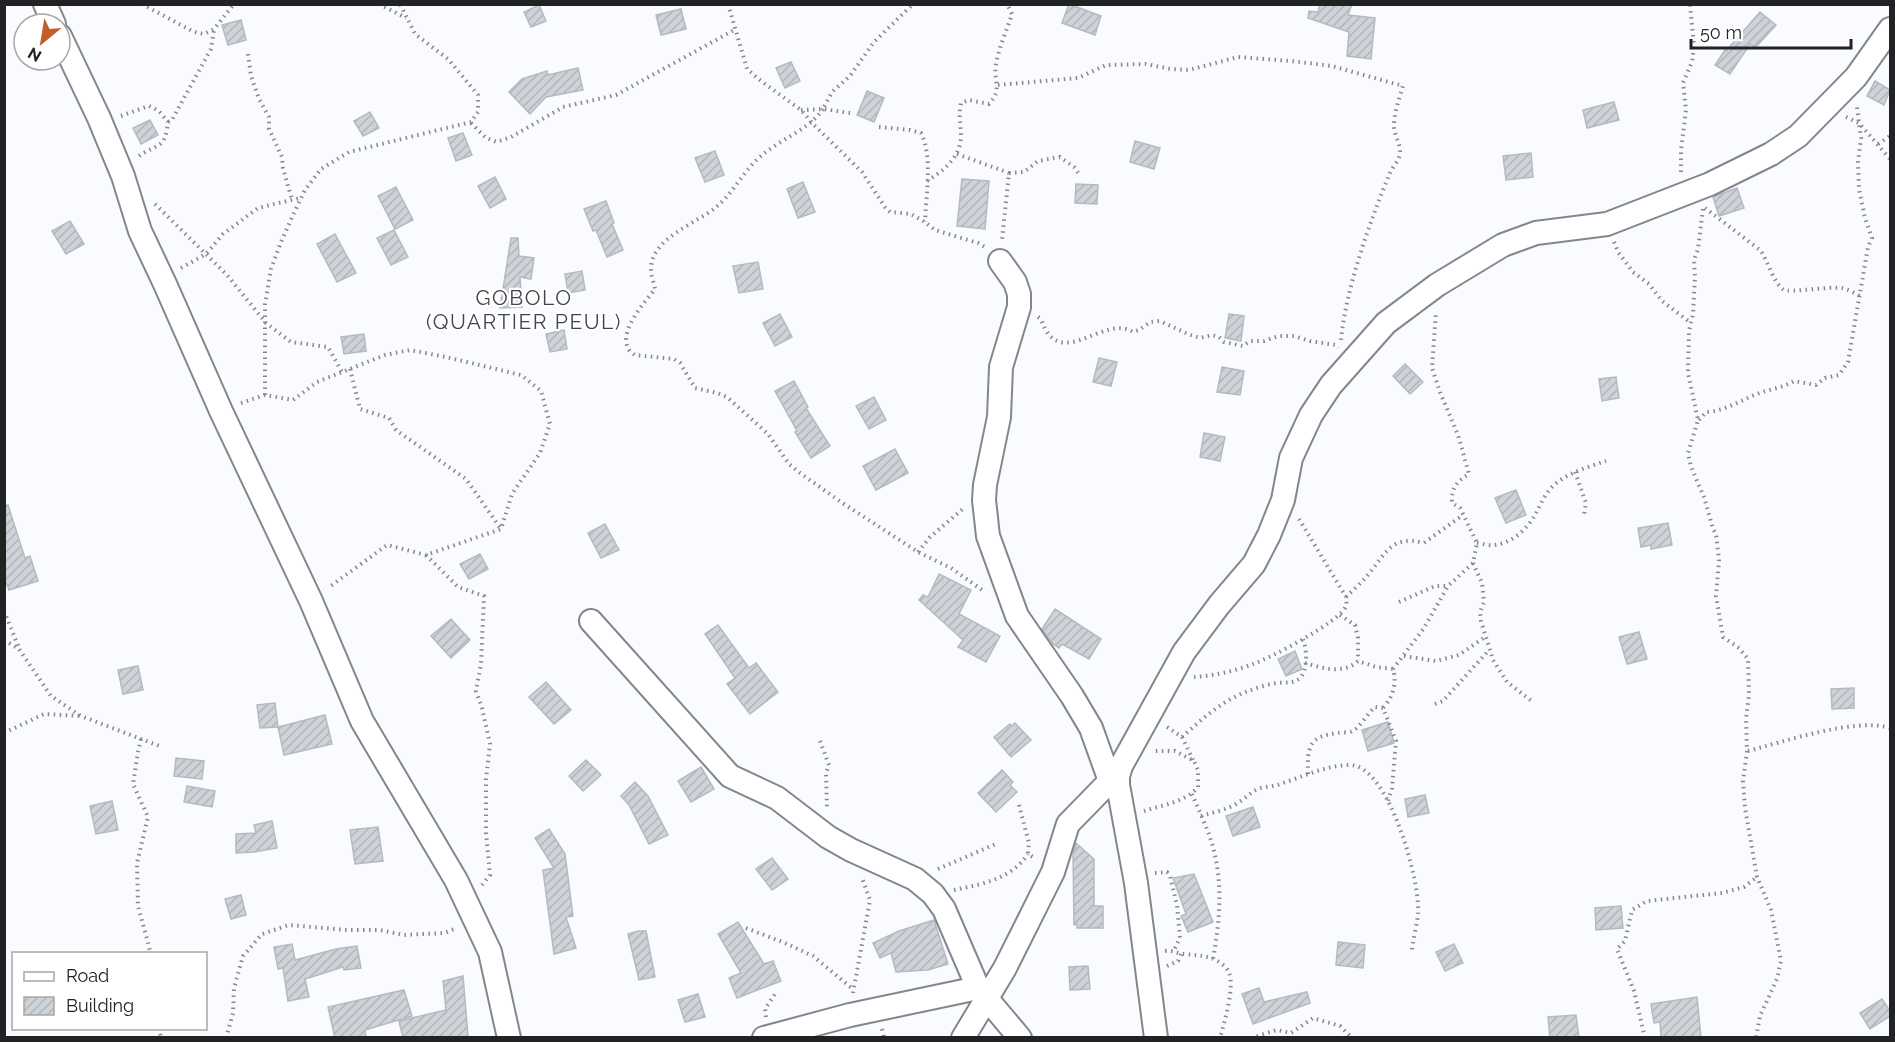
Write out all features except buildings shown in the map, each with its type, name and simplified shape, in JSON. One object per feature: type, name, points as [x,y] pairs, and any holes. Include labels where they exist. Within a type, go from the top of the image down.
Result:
[{"type":"street","points":[[963,1038],[982,994],[1005,968],[1053,872],[1068,824],[1114,779],[1184,652],[1219,605],[1254,564],[1283,500],[1288,469],[1311,415],[1331,385],[1386,323],[1437,285],[1515,240],[1536,234],[1607,224],[1696,199],[1798,136],[1856,77],[1890,29]]},
{"type":"street","points":[[72,61],[123,176],[140,231],[220,411],[311,601],[362,721],[456,880],[490,952],[508,1038]]},
{"type":"street","points":[[1000,261],[1015,282],[1019,294],[1019,307],[1001,367],[999,417],[984,485],[988,536],[1017,616],[1072,696],[1091,728],[1114,779],[1136,883],[1156,1038]]},
{"type":"street","points":[[591,621],[730,776],[777,798],[828,837],[915,879],[933,894],[944,909],[982,994],[1020,1038]]},
{"type":"street","points":[[764,1038],[850,1015],[982,994]]},
{"type":"path","points":[[142,4],[194,32],[204,34],[214,30]]},
{"type":"path","points":[[168,122],[172,120],[211,49],[214,30],[234,4]]},
{"type":"path","points":[[379,4],[406,18]]},
{"type":"path","points":[[265,395],[265,303],[272,269],[281,242],[301,198],[321,169],[349,152],[471,122],[478,112],[478,95],[448,59],[415,34],[400,4]]},
{"type":"path","points":[[729,4],[747,69],[801,110],[862,172],[890,212],[911,214],[935,230],[978,243],[995,253],[1000,261]]},
{"type":"path","points":[[913,4],[874,42],[850,76],[832,92],[818,117],[760,156],[716,207],[685,226],[657,251],[651,269],[655,289],[630,324],[626,338],[628,348],[635,355],[674,359],[680,363],[695,388],[727,397],[768,434],[789,464],[800,473],[918,552],[951,568],[990,596]]},
{"type":"path","points":[[927,182],[942,172],[957,154],[961,138],[958,115],[960,103],[969,100],[989,104],[995,97],[998,85],[996,64],[1012,14],[1007,4]]},
{"type":"path","points":[[1690,4],[1694,46],[1692,62],[1683,83],[1686,110],[1681,150],[1681,175],[1696,199],[1760,250],[1783,289],[1789,291],[1842,288],[1860,296]]},
{"type":"path","points":[[471,122],[486,138],[497,142],[511,137],[563,107],[625,91],[736,29]]},
{"type":"path","points":[[248,54],[251,76],[259,99],[269,117],[269,129],[282,157],[291,200]]},
{"type":"path","points":[[998,85],[1078,78],[1106,65],[1146,63],[1171,69],[1189,70],[1239,57],[1332,66],[1403,86],[1394,125],[1400,145],[1400,156],[1391,171],[1365,243],[1342,327],[1340,350],[1336,345],[1294,336],[1279,336],[1263,341],[1250,340],[1243,346],[1224,342],[1212,335],[1200,338],[1160,321],[1150,322],[1133,332],[1128,328],[1117,327],[1085,340],[1069,342],[1056,340],[1046,332],[1041,319],[1019,307]]},
{"type":"path","points":[[1756,1038],[1760,1016],[1777,979],[1781,961],[1771,910],[1758,877],[1745,808],[1743,781],[1747,751],[1748,659],[1739,648],[1723,637],[1716,596],[1719,560],[1716,534],[1688,453],[1698,420],[1706,412],[1719,411],[1794,381],[1816,385],[1825,378],[1839,375],[1848,362],[1868,247],[1872,238],[1859,189],[1858,162],[1861,138],[1856,77]]},
{"type":"path","points":[[99,118],[112,124],[120,116],[149,106],[159,111],[168,122],[166,137],[159,147],[149,149],[134,159],[123,176]]},
{"type":"path","points":[[801,110],[823,109],[850,113]]},
{"type":"path","points":[[1839,119],[1847,117],[1859,123],[1890,159]]},
{"type":"path","points":[[879,127],[921,133],[926,144],[925,222]]},
{"type":"path","points":[[1878,144],[1890,136]]},
{"type":"path","points":[[957,154],[1009,174],[1024,172],[1038,161],[1060,157],[1074,167],[1079,174]]},
{"type":"path","points":[[1000,261],[1009,174]]},
{"type":"path","points":[[165,284],[178,270],[206,254],[223,234],[258,208],[301,198]]},
{"type":"path","points":[[1696,199],[1698,249],[1694,260],[1695,277],[1689,331],[1688,373],[1698,420]]},
{"type":"path","points":[[152,201],[226,275],[266,323],[291,342],[328,347],[342,372]]},
{"type":"path","points":[[1607,224],[1618,252],[1633,272],[1649,284],[1662,301],[1691,323]]},
{"type":"path","points":[[1393,669],[1424,628],[1448,586],[1473,562],[1477,543],[1460,508],[1452,503],[1455,485],[1469,474],[1458,435],[1432,368],[1437,285]]},
{"type":"path","points":[[220,411],[265,395],[293,400],[317,382],[384,355],[410,350],[521,375],[541,391],[550,424],[540,453],[512,494],[501,529]]},
{"type":"path","points":[[350,369],[360,409],[389,418],[396,430],[466,479],[501,529]]},
{"type":"path","points":[[1477,543],[1496,545],[1513,538],[1526,528],[1552,487],[1575,472],[1606,461]]},
{"type":"path","points":[[1575,472],[1586,503],[1584,515]]},
{"type":"path","points":[[918,552],[930,537],[967,505],[984,485]]},
{"type":"path","points":[[1184,678],[1202,677],[1252,665],[1275,655],[1340,615],[1346,606],[1346,597],[1297,516],[1283,500]]},
{"type":"path","points":[[1346,597],[1367,576],[1391,546],[1401,541],[1413,540],[1424,543],[1463,514]]},
{"type":"path","points":[[311,601],[387,546],[426,555],[501,529]]},
{"type":"path","points":[[1473,562],[1482,583],[1484,603],[1480,612],[1492,660],[1507,682],[1533,702]]},
{"type":"path","points":[[1399,602],[1435,586],[1448,586]]},
{"type":"path","points":[[4,611],[19,649],[51,696],[81,716],[162,747]]},
{"type":"path","points":[[1305,663],[1340,669],[1351,667],[1358,661],[1358,638],[1355,625],[1340,615]]},
{"type":"path","points":[[1404,656],[1436,662],[1459,655],[1485,637]]},
{"type":"path","points":[[1182,737],[1217,707],[1250,690],[1297,681],[1304,674],[1306,645],[1303,639]]},
{"type":"path","points":[[4,640],[19,649]]},
{"type":"path","points":[[1435,704],[1443,701],[1489,650]]},
{"type":"path","points":[[1358,661],[1376,667],[1393,669]]},
{"type":"path","points":[[1383,708],[1394,691],[1396,681],[1393,669]]},
{"type":"path","points":[[1308,774],[1307,755],[1313,742],[1321,735],[1352,732],[1374,707],[1383,708]]},
{"type":"path","points":[[1383,708],[1396,741],[1392,788],[1388,802]]},
{"type":"path","points":[[4,733],[44,714],[81,716]]},
{"type":"path","points":[[1124,818],[1186,798],[1198,787],[1199,779],[1194,760],[1182,737],[1164,725]]},
{"type":"path","points":[[1747,751],[1839,727],[1884,726],[1890,728]]},
{"type":"path","points":[[141,739],[133,784],[148,818],[137,863],[138,906],[150,952]]},
{"type":"path","points":[[820,741],[829,765],[826,773],[828,837]]},
{"type":"path","points":[[1149,752],[1175,751],[1194,760]]},
{"type":"path","points":[[1201,816],[1231,806],[1256,790],[1328,768],[1352,765],[1363,768],[1378,783],[1388,802],[1399,824],[1413,868],[1418,914],[1412,950]]},
{"type":"path","points":[[1192,794],[1213,845],[1219,878],[1221,905],[1213,959]]},
{"type":"path","points":[[933,894],[988,883],[1020,866],[1028,854],[1029,843],[1019,806]]},
{"type":"path","points":[[915,879],[998,843]]},
{"type":"path","points":[[850,1015],[870,900],[851,850]]},
{"type":"path","points":[[1028,854],[1053,872]]},
{"type":"path","points":[[1136,883],[1160,871],[1167,872],[1170,876],[1177,905],[1180,938],[1174,950]]},
{"type":"path","points":[[1645,1038],[1634,991],[1617,949],[1625,941],[1632,910],[1647,901],[1722,893],[1744,887],[1758,877]]},
{"type":"path","points":[[746,928],[785,942],[813,956],[854,990]]},
{"type":"path","points":[[1181,954],[1198,954],[1213,959],[1230,973],[1230,993],[1220,1038]]},
{"type":"path","points":[[1251,1038],[1277,1030],[1291,1033],[1313,1018],[1340,1026],[1352,1038]]},
{"type":"district","name":"GOBOLO (QUARTIER PEUL)","points":[[524,310]]}]
